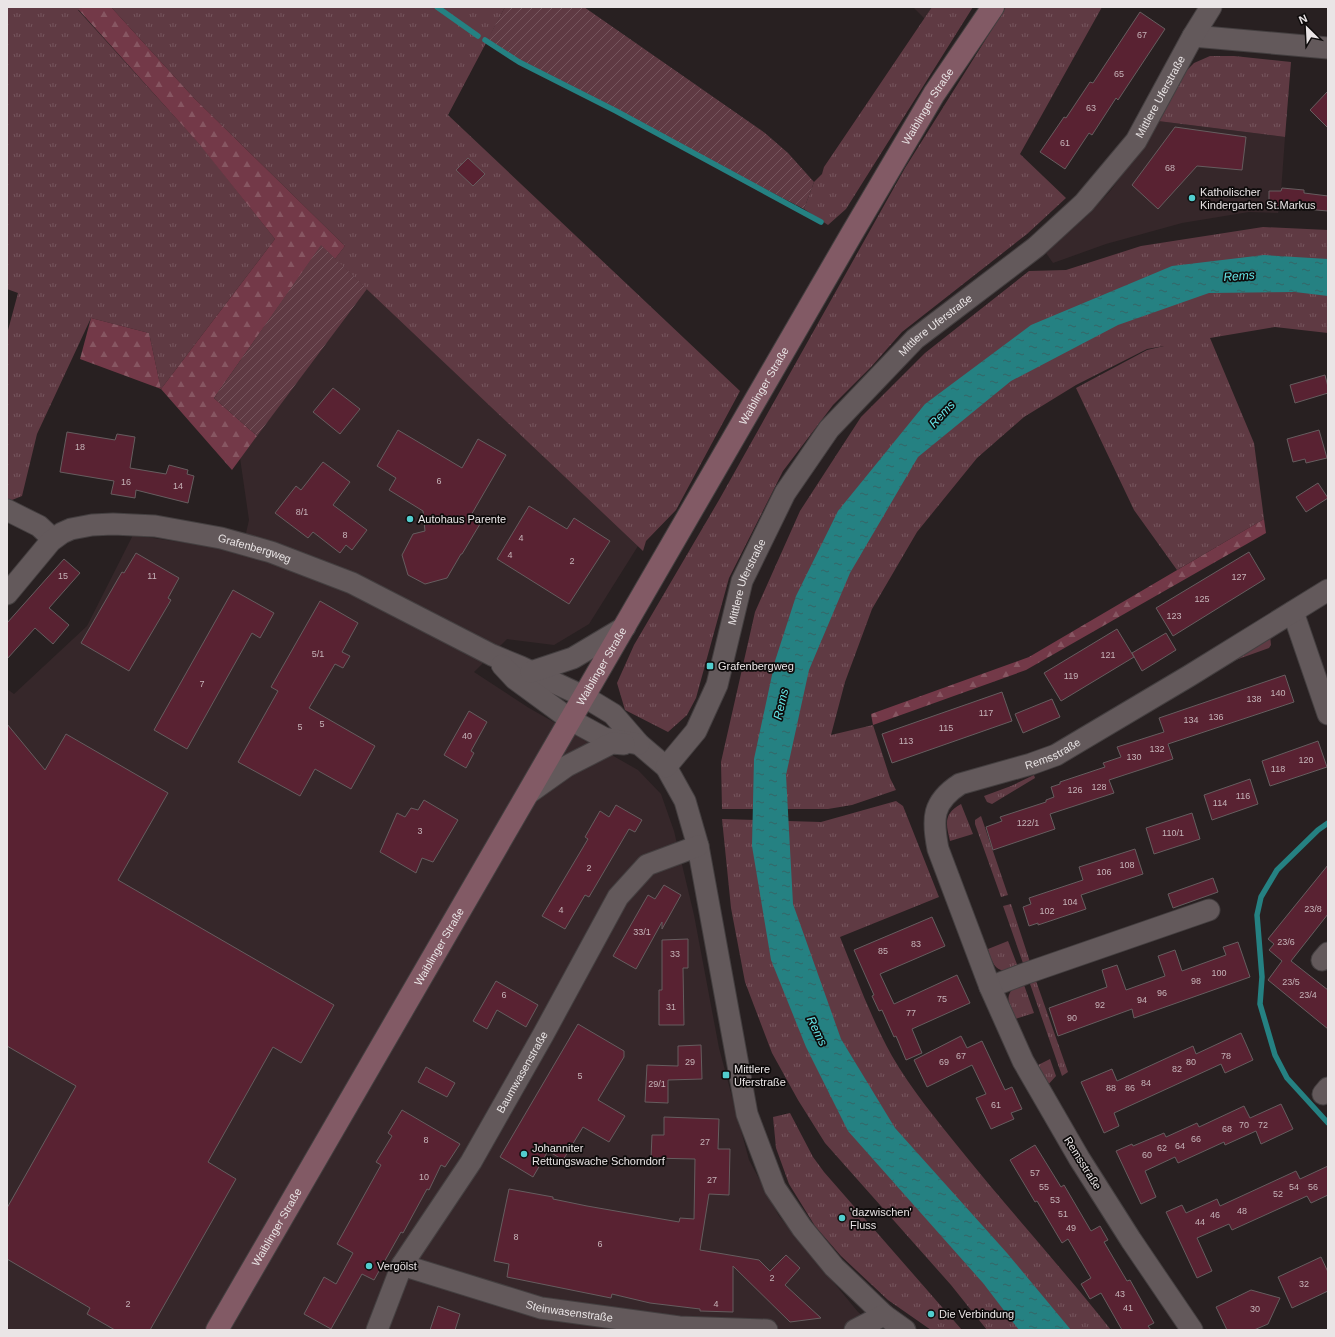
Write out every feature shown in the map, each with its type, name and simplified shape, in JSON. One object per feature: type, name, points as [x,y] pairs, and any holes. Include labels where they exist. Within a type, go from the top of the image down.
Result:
[{"type":"main road","name":"Waiblinger Straße","points":[[218,1330],[934,94],[992,7]]},
{"type":"street","name":"Mittlere Uferstraße","points":[[666,767],[696,731],[717,684],[742,581],[785,493],[829,429],[915,338],[1036,247],[1084,203],[1136,141],[1193,36],[1211,7]]},
{"type":"street","points":[[1193,36],[1328,48]]},
{"type":"street","points":[[7,510],[39,526],[53,539],[7,594]]},
{"type":"street","name":"Grafenbergweg","points":[[53,539],[71,529],[92,525],[113,524],[155,526],[221,538],[271,552],[352,584],[492,655],[585,697]]},
{"type":"street","name":"Remsstraße","points":[[1192,1330],[1131,1240],[1079,1158],[1023,1061],[990,987],[938,849],[934,831],[935,815],[940,800],[960,784],[1031,764],[1056,755],[1189,676],[1328,590]]},
{"type":"street","points":[[1293,612],[1328,714]]},
{"type":"street","points":[[532,672],[574,658],[625,627]]},
{"type":"street","name":"Grafenbergweg","points":[[492,655],[515,679],[571,720]]},
{"type":"street","points":[[585,697],[613,714],[638,744],[666,767],[685,801],[698,846],[747,1114],[775,1188],[802,1228],[834,1267],[884,1315],[905,1330]]},
{"type":"street","points":[[571,720],[604,738],[638,744]]},
{"type":"street","points":[[529,793],[567,766],[612,744],[638,744]]},
{"type":"street","name":"Baumwasenstraße","points":[[377,1330],[402,1265],[474,1155],[543,1035],[618,897],[647,865],[698,846]]},
{"type":"street","points":[[990,987],[1209,910]]},
{"type":"street","name":"Steinwasenstraße","points":[[402,1265],[541,1308],[679,1327],[766,1330]]},
{"type":"street","points":[[855,1330],[884,1315]]},
{"type":"shaded area","points":[[913,7],[932,7],[925,19]]},
{"type":"shaded area","name":"Katholischer Kindergarten St.Markus","points":[[1158,121],[1285,137],[1280,206],[1278,213],[1249,212],[1182,223],[1106,244],[1053,263],[1046,253],[1089,214],[1111,190],[1133,160]]},
{"type":"shaded area","points":[[367,289],[638,546],[589,624],[554,645],[507,639],[474,672],[529,708],[638,770],[661,794],[674,831],[694,915],[719,1048],[749,1160],[779,1216],[858,1312],[882,1330],[7,1330],[7,689],[14,694],[87,626],[133,535],[213,547],[241,555],[249,520],[240,458]]},
{"type":"green space","points":[[7,7],[86,7],[78,10],[203,148],[275,239],[161,389],[149,333],[91,318],[37,434],[22,496],[7,502],[7,334],[18,293],[7,289]]},
{"type":"green space","points":[[86,7],[111,7],[194,98],[345,246],[335,259],[321,246],[214,398],[257,436],[232,470],[161,389],[275,239],[200,145],[78,9]]},
{"type":"green space","points":[[111,7],[505,7],[448,115],[740,391],[676,510],[646,541],[643,551],[335,259],[345,246],[194,98]]},
{"type":"green space","points":[[505,7],[584,7],[765,133],[788,153],[814,182],[804,209],[519,63],[486,42]]},
{"type":"green space","points":[[932,7],[973,7],[846,209],[828,225],[804,209],[814,182],[822,174],[824,167]]},
{"type":"green space","points":[[1006,7],[1102,7],[1020,154],[1066,198],[1027,234],[902,332],[871,367],[833,405],[783,471],[729,578],[696,698],[687,715],[668,732],[625,710],[617,683],[634,645],[719,500],[905,168]]},
{"type":"green space","points":[[1210,56],[1234,56],[1291,62],[1285,137],[1158,121],[1184,73],[1194,63]]},
{"type":"green space","points":[[1263,227],[1328,230],[1328,333],[1275,327],[1210,338],[1254,443],[1264,519],[1177,570],[1134,510],[1076,388],[1147,350],[1164,346],[1147,349],[1076,385],[1024,417],[977,458],[917,532],[872,609],[845,682],[831,735],[873,725],[890,778],[896,790],[852,805],[828,809],[722,809],[721,762],[755,612],[800,511],[861,417],[925,353],[1029,271],[1066,270],[1141,246]]},
{"type":"green space","points":[[321,245],[367,289],[257,436],[214,398]]},
{"type":"green space","points":[[91,318],[149,333],[161,389],[80,359]]},
{"type":"green space","points":[[1264,519],[1266,533],[1026,670],[873,725],[871,714],[1029,657]]},
{"type":"green space","points":[[1270,635],[1271,645],[1269,648],[1230,662]]},
{"type":"green space","points":[[1034,775],[1035,778],[992,804],[987,802],[984,796],[1011,786]]},
{"type":"green space","points":[[896,801],[903,806],[939,897],[840,937],[858,982],[884,1042],[899,1068],[916,1092],[979,1172],[1111,1330],[987,1330],[951,1285],[825,1143],[798,1100],[772,1053],[745,982],[731,908],[722,819],[821,822]]},
{"type":"green space","points":[[961,804],[973,834],[950,841],[947,820],[951,812]]},
{"type":"green space","points":[[981,816],[1008,895],[1001,897],[975,824],[975,820]]},
{"type":"green space","points":[[1011,904],[1030,962],[1024,966],[1003,906]]},
{"type":"green space","points":[[1008,941],[1018,967],[1006,971],[997,968],[994,965],[988,949]]},
{"type":"green space","points":[[1035,978],[1068,1072],[1062,1076],[1029,981]]},
{"type":"green space","points":[[1023,982],[1034,1013],[1015,1019],[1008,998],[1012,990]]},
{"type":"green space","points":[[1050,1059],[1056,1076],[1046,1087],[1036,1066]]},
{"type":"green space","points":[[790,1113],[813,1157],[824,1172],[962,1330],[931,1330],[888,1300],[841,1256],[815,1226],[789,1184],[776,1148],[773,1117]]},
{"type":"water","name":"Rems","points":[[1264,255],[1328,259],[1328,296],[1295,292],[1209,293],[1118,325],[1011,381],[918,457],[850,573],[809,670],[786,775],[793,904],[841,1039],[895,1128],[1007,1253],[1071,1330],[1019,1330],[983,1283],[848,1131],[806,1047],[771,960],[752,846],[754,759],[775,661],[796,596],[838,511],[925,404],[1031,325],[1172,266]]},
{"type":"building","points":[[1140,12],[1165,29],[1118,100],[1116,98],[1092,135],[1089,133],[1065,169],[1040,152],[1064,117],[1066,118],[1090,82],[1093,83]]},
{"type":"building","points":[[1328,91],[1328,128],[1310,110]]},
{"type":"building","name":"Katholischer Kindergarten St.Markus","points":[[1175,127],[1246,137],[1242,170],[1197,166],[1158,209],[1132,185]]},
{"type":"building","points":[[468,158],[485,174],[473,186],[456,170]]},
{"type":"building","points":[[1282,188],[1304,190],[1304,193],[1328,196],[1328,211],[1269,206],[1269,191],[1281,191]]},
{"type":"building","points":[[1325,375],[1328,393],[1295,403],[1290,385]]},
{"type":"building","points":[[333,388],[360,409],[340,434],[313,412]]},
{"type":"building","points":[[398,430],[462,468],[478,439],[506,455],[470,517],[480,524],[447,578],[425,584],[408,575],[402,555],[413,534],[425,531],[423,511],[389,490],[396,478],[377,466]]},
{"type":"building","points":[[1319,430],[1327,458],[1306,463],[1305,459],[1293,462],[1287,439]]},
{"type":"building","points":[[67,432],[115,440],[117,434],[135,437],[130,468],[166,474],[169,465],[188,470],[187,474],[194,476],[188,503],[136,490],[135,498],[111,494],[114,481],[60,472]]},
{"type":"building","points":[[323,462],[350,482],[333,505],[367,530],[352,550],[346,545],[340,553],[313,532],[308,538],[275,513],[296,486],[301,490]]},
{"type":"building","points":[[1318,483],[1328,498],[1306,512],[1296,497]]},
{"type":"building","points":[[529,506],[567,529],[574,518],[610,541],[569,604],[497,559]]},
{"type":"building","points":[[1249,552],[1265,579],[1173,636],[1156,608]]},
{"type":"building","points":[[136,553],[179,578],[168,598],[171,600],[129,671],[81,643],[122,572],[124,573]]},
{"type":"building","points":[[64,559],[80,573],[49,608],[69,625],[53,644],[35,628],[7,659],[7,623]]},
{"type":"building","points":[[233,590],[274,613],[260,638],[252,633],[187,749],[154,730]]},
{"type":"building","points":[[320,601],[358,623],[342,652],[350,656],[343,668],[335,664],[309,708],[375,746],[351,789],[315,769],[300,796],[238,762],[278,691],[271,687]]},
{"type":"building","points":[[1117,629],[1134,657],[1061,701],[1044,673]]},
{"type":"building","points":[[1166,633],[1176,650],[1142,671],[1132,653]]},
{"type":"building","points":[[1285,675],[1294,702],[1168,744],[1173,759],[1109,780],[1114,793],[1050,814],[1055,829],[993,850],[986,827],[1002,821],[1000,817],[1046,802],[1046,800],[1054,797],[1051,787],[1060,784],[1060,782],[1105,767],[1103,763],[1121,757],[1117,747],[1164,732],[1159,718]]},
{"type":"building","points":[[1002,692],[1012,721],[892,763],[882,734]]},
{"type":"building","points":[[1052,699],[1060,717],[1023,733],[1015,714]]},
{"type":"building","points":[[469,711],[487,722],[471,751],[474,753],[466,768],[444,755]]},
{"type":"building","points":[[7,724],[45,770],[66,734],[168,793],[118,880],[334,1005],[301,1063],[273,1047],[208,1162],[236,1179],[150,1330],[115,1330],[87,1314],[90,1308],[7,1259],[7,1208],[76,1086],[7,1046]]},
{"type":"building","points":[[1318,741],[1327,767],[1270,786],[1262,761]]},
{"type":"building","points":[[1250,779],[1258,804],[1212,820],[1204,795]]},
{"type":"building","points":[[424,800],[458,820],[433,862],[422,858],[416,873],[380,852],[397,813],[405,817],[411,808],[418,810]]},
{"type":"building","points":[[616,805],[642,820],[635,832],[629,829],[589,897],[585,895],[565,929],[542,916],[588,839],[585,837],[600,811],[609,817]]},
{"type":"building","points":[[1192,813],[1200,839],[1154,854],[1146,828]]},
{"type":"building","points":[[1135,849],[1143,874],[1081,895],[1086,909],[1038,925],[1038,923],[1029,926],[1023,907],[1031,904],[1029,898],[1083,880],[1079,867]]},
{"type":"building","points":[[1328,865],[1328,914],[1291,961],[1328,990],[1328,1029],[1268,980],[1282,961],[1269,950],[1274,944],[1268,939]]},
{"type":"building","points":[[1213,878],[1218,892],[1173,908],[1168,894]]},
{"type":"building","points":[[664,885],[681,895],[662,929],[662,922],[636,969],[613,956],[648,895],[655,899]]},
{"type":"building","points":[[932,917],[945,946],[880,974],[894,1004],[957,975],[970,1003],[912,1029],[922,1053],[906,1060],[896,1036],[894,1037],[882,1010],[879,1011],[872,996],[874,995],[854,950]]},
{"type":"building","points":[[688,939],[688,968],[683,968],[684,1025],[659,1025],[659,990],[662,990],[662,940]]},
{"type":"building","points":[[1238,942],[1250,977],[1134,1018],[1132,1009],[1058,1036],[1049,1008],[1107,987],[1102,970],[1117,965],[1126,990],[1165,976],[1158,956],[1175,950],[1182,971],[1226,955],[1223,947]]},
{"type":"building","points":[[496,981],[538,1005],[526,1027],[497,1010],[487,1029],[473,1021]]},
{"type":"building","points":[[578,1024],[624,1051],[624,1057],[598,1100],[625,1116],[609,1142],[583,1127],[563,1160],[548,1151],[533,1177],[500,1157]]},
{"type":"building","points":[[1241,1033],[1253,1060],[1225,1073],[1221,1064],[1114,1113],[1119,1126],[1104,1133],[1081,1082],[1112,1069],[1117,1081],[1193,1046],[1196,1054]]},
{"type":"building","points":[[961,1036],[967,1048],[982,1041],[1005,1090],[1012,1087],[1022,1109],[1011,1113],[1014,1119],[991,1129],[976,1098],[986,1094],[972,1065],[927,1087],[914,1060]]},
{"type":"building","points":[[701,1045],[702,1079],[668,1080],[668,1103],[645,1102],[647,1065],[678,1066],[678,1046]]},
{"type":"building","points":[[426,1067],[455,1083],[447,1097],[418,1082]]},
{"type":"building","points":[[1281,1104],[1293,1129],[1261,1144],[1256,1131],[1225,1145],[1224,1142],[1178,1163],[1175,1157],[1145,1171],[1156,1197],[1141,1204],[1116,1151],[1132,1144],[1133,1146],[1164,1133],[1166,1137],[1197,1123],[1199,1127],[1244,1106],[1250,1118]]},
{"type":"building","points":[[402,1110],[460,1144],[445,1167],[441,1165],[429,1190],[427,1189],[403,1233],[401,1232],[374,1280],[362,1274],[331,1329],[304,1314],[324,1277],[336,1284],[353,1253],[337,1244],[381,1165],[376,1162],[392,1136],[388,1133]]},
{"type":"building","points":[[664,1117],[719,1119],[718,1149],[730,1149],[729,1195],[709,1194],[700,1250],[759,1260],[770,1271],[786,1255],[800,1268],[785,1285],[821,1318],[790,1322],[733,1266],[733,1312],[700,1311],[700,1309],[650,1303],[612,1294],[611,1298],[507,1277],[509,1264],[494,1261],[509,1189],[553,1197],[553,1199],[587,1206],[679,1222],[680,1218],[694,1219],[695,1159],[651,1158],[652,1135],[664,1135]]},
{"type":"building","points":[[1035,1145],[1061,1187],[1064,1185],[1091,1231],[1100,1226],[1108,1240],[1104,1242],[1127,1281],[1130,1280],[1154,1323],[1148,1326],[1151,1330],[1122,1330],[1101,1293],[1090,1299],[1081,1284],[1091,1278],[1068,1239],[1062,1243],[1010,1160]]},
{"type":"building","points":[[1328,1166],[1328,1195],[1311,1203],[1307,1196],[1232,1230],[1229,1224],[1197,1238],[1212,1271],[1197,1278],[1166,1212],[1182,1205],[1186,1213],[1217,1199],[1220,1206],[1296,1171],[1300,1179]]},
{"type":"building","points":[[1321,1257],[1328,1272],[1328,1291],[1292,1308],[1278,1277]]},
{"type":"building","points":[[1251,1290],[1280,1298],[1268,1324],[1254,1330],[1227,1330],[1216,1307]]},
{"type":"building","points":[[438,1306],[460,1314],[455,1330],[430,1330]]},
{"type":"waterway","points":[[437,7],[478,36]]},
{"type":"waterway","points":[[485,40],[519,62],[616,111],[821,222]]},
{"type":"waterway","points":[[1328,823],[1318,830],[1277,870],[1261,897],[1257,915],[1262,977],[1260,1004],[1275,1055],[1287,1078],[1328,1123]]},
{"type":"place","name":"Katholischer Kindergarten St.Markus","points":[[1192,198]]},
{"type":"place","name":"Autohaus Parente","points":[[410,519]]},
{"type":"place","name":"Grafenbergweg","points":[[710,666]]},
{"type":"place","name":"Mittlere Uferstraße","points":[[726,1075]]},
{"type":"place","name":"Johanniter Rettungswache Schorndorf","points":[[524,1154]]},
{"type":"place","name":"'dazwischen' Fluss","points":[[842,1218]]},
{"type":"place","name":"Vergölst","points":[[369,1266]]},
{"type":"place","name":"Die Verbindung","points":[[931,1314]]}]
